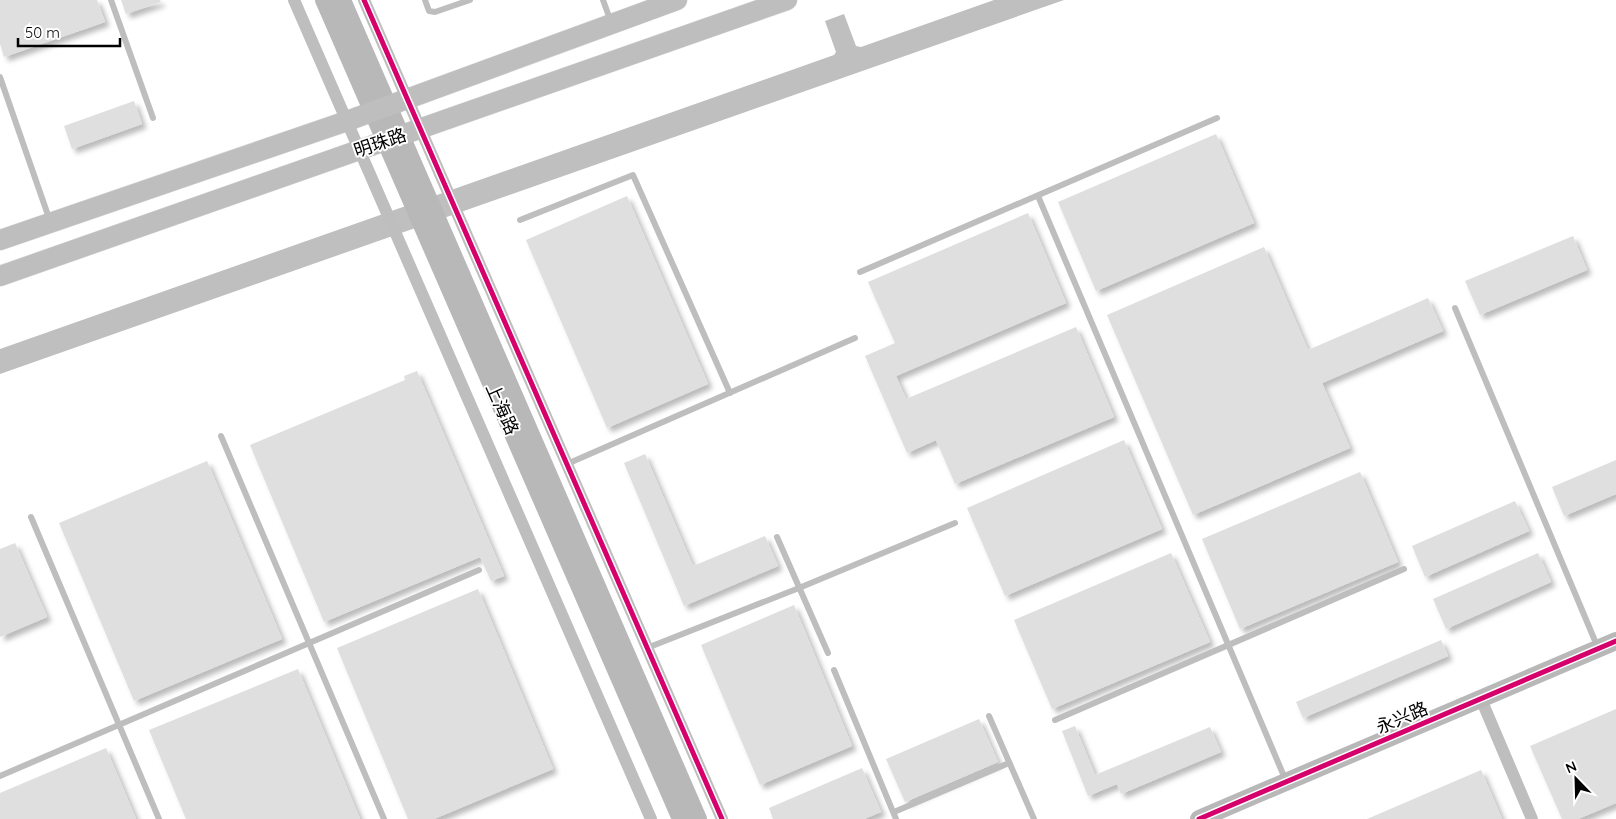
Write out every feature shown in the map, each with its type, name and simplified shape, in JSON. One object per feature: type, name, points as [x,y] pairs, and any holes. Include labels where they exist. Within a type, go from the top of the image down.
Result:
[{"type":"main road","name":"上海路","points":[[324,0],[380,108],[403,135],[698,819]]},
{"type":"main road","name":"上海路","points":[[342,0],[380,108]]},
{"type":"main road","name":"明珠路","points":[[0,240],[347,121],[677,0]]},
{"type":"main road","name":"明珠路","points":[[0,276],[787,0]]},
{"type":"main road","name":"上海路","points":[[403,135],[680,819]]},
{"type":"main road","name":"永兴路","points":[[1199,819],[1616,641]]},
{"type":"street","points":[[294,0],[651,819]]},
{"type":"street","points":[[364,0],[407,98],[403,135],[567,464],[722,819]]},
{"type":"street","points":[[1481,699],[1532,819]]},
{"type":"lane","points":[[110,0],[153,118]]},
{"type":"lane","points":[[425,0],[429,11],[435,12],[470,0]]},
{"type":"lane","points":[[603,0],[611,23]]},
{"type":"lane","points":[[0,77],[51,222]]},
{"type":"lane","points":[[860,272],[1217,118]]},
{"type":"lane","points":[[520,220],[633,175],[730,393]]},
{"type":"lane","points":[[1038,196],[1287,783]]},
{"type":"lane","points":[[1455,308],[1598,649]]},
{"type":"lane","points":[[567,464],[855,338]]},
{"type":"lane","points":[[221,436],[384,819]]},
{"type":"lane","points":[[31,517],[158,819]]},
{"type":"lane","points":[[647,648],[800,588],[955,523]]},
{"type":"lane","points":[[778,537],[828,653]]},
{"type":"lane","points":[[1055,720],[1404,569]]},
{"type":"lane","points":[[0,776],[479,570]]},
{"type":"lane","points":[[834,670],[895,816],[1009,763]]},
{"type":"lane","points":[[988,716],[1034,819]]},
{"type":"shaded area","points":[[994,0],[1064,0],[0,374],[0,349],[834,55],[836,52],[825,21],[844,14],[856,46],[861,47]]},
{"type":"building","points":[[0,0],[97,0],[105,22],[4,57],[0,44]]},
{"type":"building","points":[[121,0],[160,0],[161,2],[126,14]]},
{"type":"building","points":[[134,101],[142,124],[72,149],[64,126]]},
{"type":"building","points":[[1216,134],[1254,223],[1096,291],[1058,202]]},
{"type":"building","points":[[627,196],[708,384],[607,428],[526,240]]},
{"type":"building","points":[[1028,213],[1066,303],[896,376],[906,399],[1076,327],[1114,417],[955,484],[936,440],[907,453],[865,356],[895,343],[868,282]]},
{"type":"building","points":[[1573,236],[1587,270],[1480,315],[1465,281]]},
{"type":"building","points":[[1264,247],[1308,350],[1428,298],[1443,331],[1322,383],[1350,448],[1193,515],[1107,315]]},
{"type":"building","points":[[417,371],[504,576],[491,581],[480,557],[324,622],[250,445],[405,380],[404,376]]},
{"type":"building","points":[[1124,440],[1162,529],[1005,596],[967,508]]},
{"type":"building","points":[[645,454],[693,566],[765,536],[778,566],[684,606],[624,463]]},
{"type":"building","points":[[1616,460],[1616,494],[1564,516],[1552,487]]},
{"type":"building","points":[[207,461],[282,639],[134,701],[59,523]]},
{"type":"building","points":[[1360,472],[1398,562],[1240,629],[1202,539]]},
{"type":"building","points":[[1515,501],[1529,531],[1425,577],[1412,546]]},
{"type":"building","points":[[15,543],[47,617],[0,637],[0,549]]},
{"type":"building","points":[[1171,553],[1210,642],[1052,709],[1014,620]]},
{"type":"building","points":[[1538,553],[1551,582],[1446,629],[1433,599]]},
{"type":"building","points":[[478,589],[553,769],[434,819],[408,819],[337,648]]},
{"type":"building","points":[[794,605],[852,746],[760,785],[701,645]]},
{"type":"building","points":[[1441,640],[1448,656],[1303,718],[1296,702]]},
{"type":"building","points":[[298,669],[360,819],[186,819],[149,730]]},
{"type":"building","points":[[1616,709],[1616,803],[1578,819],[1562,819],[1530,746]]},
{"type":"building","points":[[979,719],[998,762],[905,802],[886,759]]},
{"type":"building","points":[[1075,726],[1095,775],[1210,727],[1221,752],[1121,794],[1117,784],[1088,796],[1062,731]]},
{"type":"building","points":[[106,748],[136,819],[0,819],[0,793]]},
{"type":"building","points":[[862,768],[881,812],[864,819],[773,819],[769,808]]},
{"type":"building","points":[[1481,770],[1502,819],[1367,819]]},
{"type":"cycle path","points":[[364,0],[722,819]]},
{"type":"cycle path","points":[[1199,819],[1616,641]]}]
